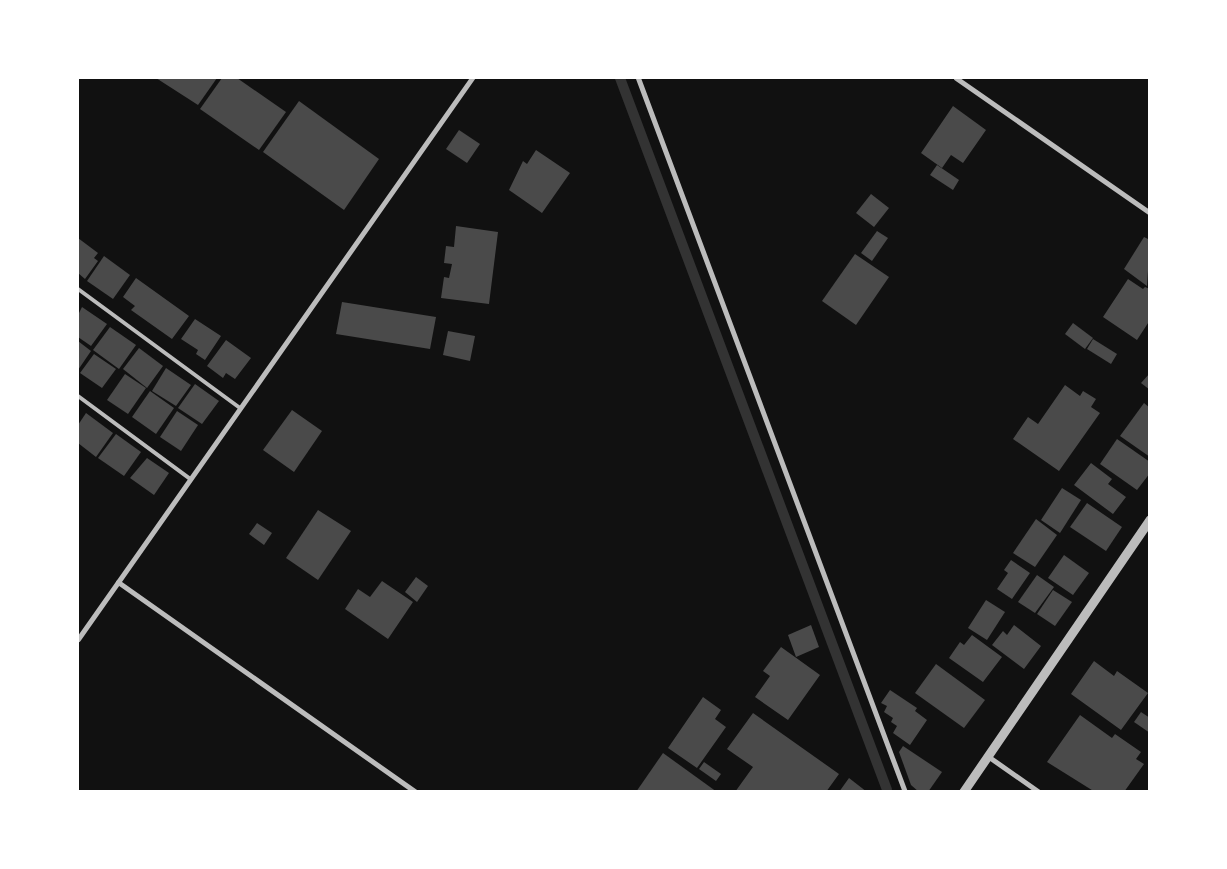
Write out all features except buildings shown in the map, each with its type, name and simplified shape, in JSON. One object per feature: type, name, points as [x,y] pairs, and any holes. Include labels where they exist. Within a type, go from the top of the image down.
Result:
[{"type":"street","points":[[78,639],[472,78]]},
{"type":"street","points":[[638,78],[905,792]]},
{"type":"street","points":[[956,78],[1150,214]]},
{"type":"street","points":[[962,792],[989,757],[1149,523]]},
{"type":"street","points":[[118,582],[416,792]]},
{"type":"street","points":[[989,757],[1039,792]]},
{"type":"lane","points":[[78,289],[240,408]]},
{"type":"lane","points":[[78,396],[190,479]]},
{"type":"waterway","points":[[620,78],[887,790]]}]
